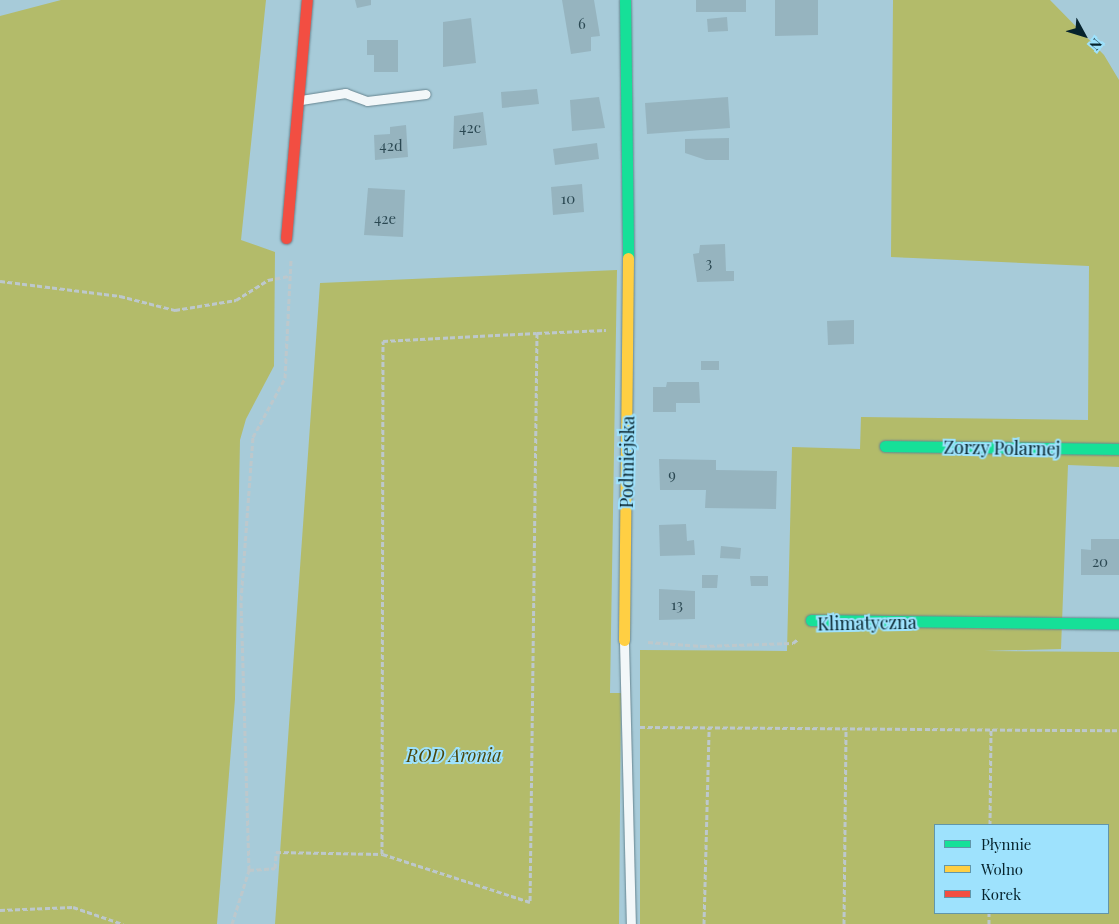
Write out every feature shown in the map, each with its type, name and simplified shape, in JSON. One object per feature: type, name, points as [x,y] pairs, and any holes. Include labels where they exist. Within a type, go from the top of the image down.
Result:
[{"type":"street","points":[[286,238],[307,0]]},
{"type":"street","name":"Podmiejska","points":[[624,640],[629,328],[625,0]]},
{"type":"street","name":"Zorzy Polarnej","points":[[885,446],[1119,449]]},
{"type":"street","name":"Klimatyczna","points":[[812,620],[1119,624]]},
{"type":"lane","points":[[298,100],[345,93],[367,101],[426,94]]},
{"type":"lane","name":"Podmiejska","points":[[624,640],[630,726],[631,924]]},
{"type":"path","points":[[232,924],[248,870],[241,600],[246,512],[253,437],[285,378],[289,276],[292,256],[286,238]]},
{"type":"path","points":[[0,281],[120,296],[176,310],[236,300],[268,280],[289,276]]},
{"type":"path","points":[[382,854],[383,341],[629,328]]},
{"type":"path","points":[[248,870],[275,868],[276,852],[382,854],[530,902],[537,333]]},
{"type":"path","name":"Klimatyczna","points":[[624,640],[702,646],[793,643],[812,620]]},
{"type":"path","points":[[630,726],[1119,730]]},
{"type":"path","points":[[704,924],[709,728]]},
{"type":"path","points":[[844,924],[846,729]]},
{"type":"path","points":[[990,824],[991,729]]},
{"type":"path","points":[[0,910],[73,907],[123,924]]},
{"type":"green space","points":[[61,0],[266,0],[241,240],[275,252],[274,366],[246,419],[240,440],[235,699],[217,924],[0,924],[0,16]]},
{"type":"green space","points":[[893,0],[1050,0],[1104,55],[1119,80],[1119,467],[1068,465],[1061,649],[984,651],[1119,652],[1119,924],[640,924],[640,650],[787,651],[792,447],[860,449],[861,417],[1088,420],[1089,266],[891,257]]},
{"type":"green space","name":"ROD Aronia","points":[[617,270],[610,693],[621,693],[619,924],[275,924],[320,283]]},
{"type":"building","points":[[355,0],[371,0],[371,5],[357,8]]},
{"type":"building","points":[[562,0],[594,0],[600,36],[591,37],[591,51],[571,54]]},
{"type":"building","points":[[696,0],[746,0],[746,12],[696,12]]},
{"type":"building","points":[[775,0],[818,0],[818,35],[775,36]]},
{"type":"building","points":[[727,17],[728,31],[708,32],[707,19]]},
{"type":"building","points":[[471,18],[476,63],[443,67],[443,22]]},
{"type":"building","points":[[367,40],[398,40],[398,72],[374,72],[374,55],[367,55]]},
{"type":"building","points":[[537,89],[539,104],[502,108],[501,92]]},
{"type":"building","points":[[599,97],[605,128],[572,131],[570,100]]},
{"type":"building","points":[[728,97],[730,128],[647,134],[645,103]]},
{"type":"building","points":[[483,112],[487,145],[453,149],[454,116]]},
{"type":"building","points":[[406,125],[408,157],[375,160],[374,135],[390,134],[390,127]]},
{"type":"building","points":[[729,138],[729,160],[706,160],[685,153],[685,139]]},
{"type":"building","points":[[597,143],[599,159],[555,165],[553,149]]},
{"type":"building","points":[[582,184],[584,212],[553,215],[551,187]]},
{"type":"building","points":[[368,188],[405,190],[403,237],[364,235]]},
{"type":"building","points":[[725,244],[726,271],[734,271],[734,281],[697,282],[693,254],[699,253],[700,245]]},
{"type":"building","points":[[854,320],[854,344],[828,345],[827,321]]},
{"type":"building","points":[[701,361],[719,361],[719,370],[701,370]]},
{"type":"building","points":[[667,382],[699,382],[700,403],[676,403],[676,412],[653,412],[653,387],[666,387]]},
{"type":"building","points":[[659,459],[716,460],[716,470],[777,471],[776,509],[705,508],[706,490],[660,490]]},
{"type":"building","points":[[686,524],[687,541],[694,540],[695,555],[660,556],[659,525]]},
{"type":"building","points":[[1091,539],[1119,539],[1119,575],[1081,575],[1081,549],[1091,550]]},
{"type":"building","points":[[721,546],[741,548],[740,559],[720,558]]},
{"type":"building","points":[[702,575],[718,575],[717,588],[702,588]]},
{"type":"building","points":[[750,576],[768,576],[768,586],[751,586]]},
{"type":"building","points":[[659,589],[695,591],[695,619],[659,620]]},
{"type":"traffic: fast","points":[[625,0],[628,258]]},
{"type":"traffic: fast","points":[[885,446],[1119,449]]},
{"type":"traffic: fast","points":[[811,620],[1119,624]]},
{"type":"traffic: slow","points":[[624,640],[628,258]]},
{"type":"traffic: jam","points":[[286,238],[307,0]]}]
